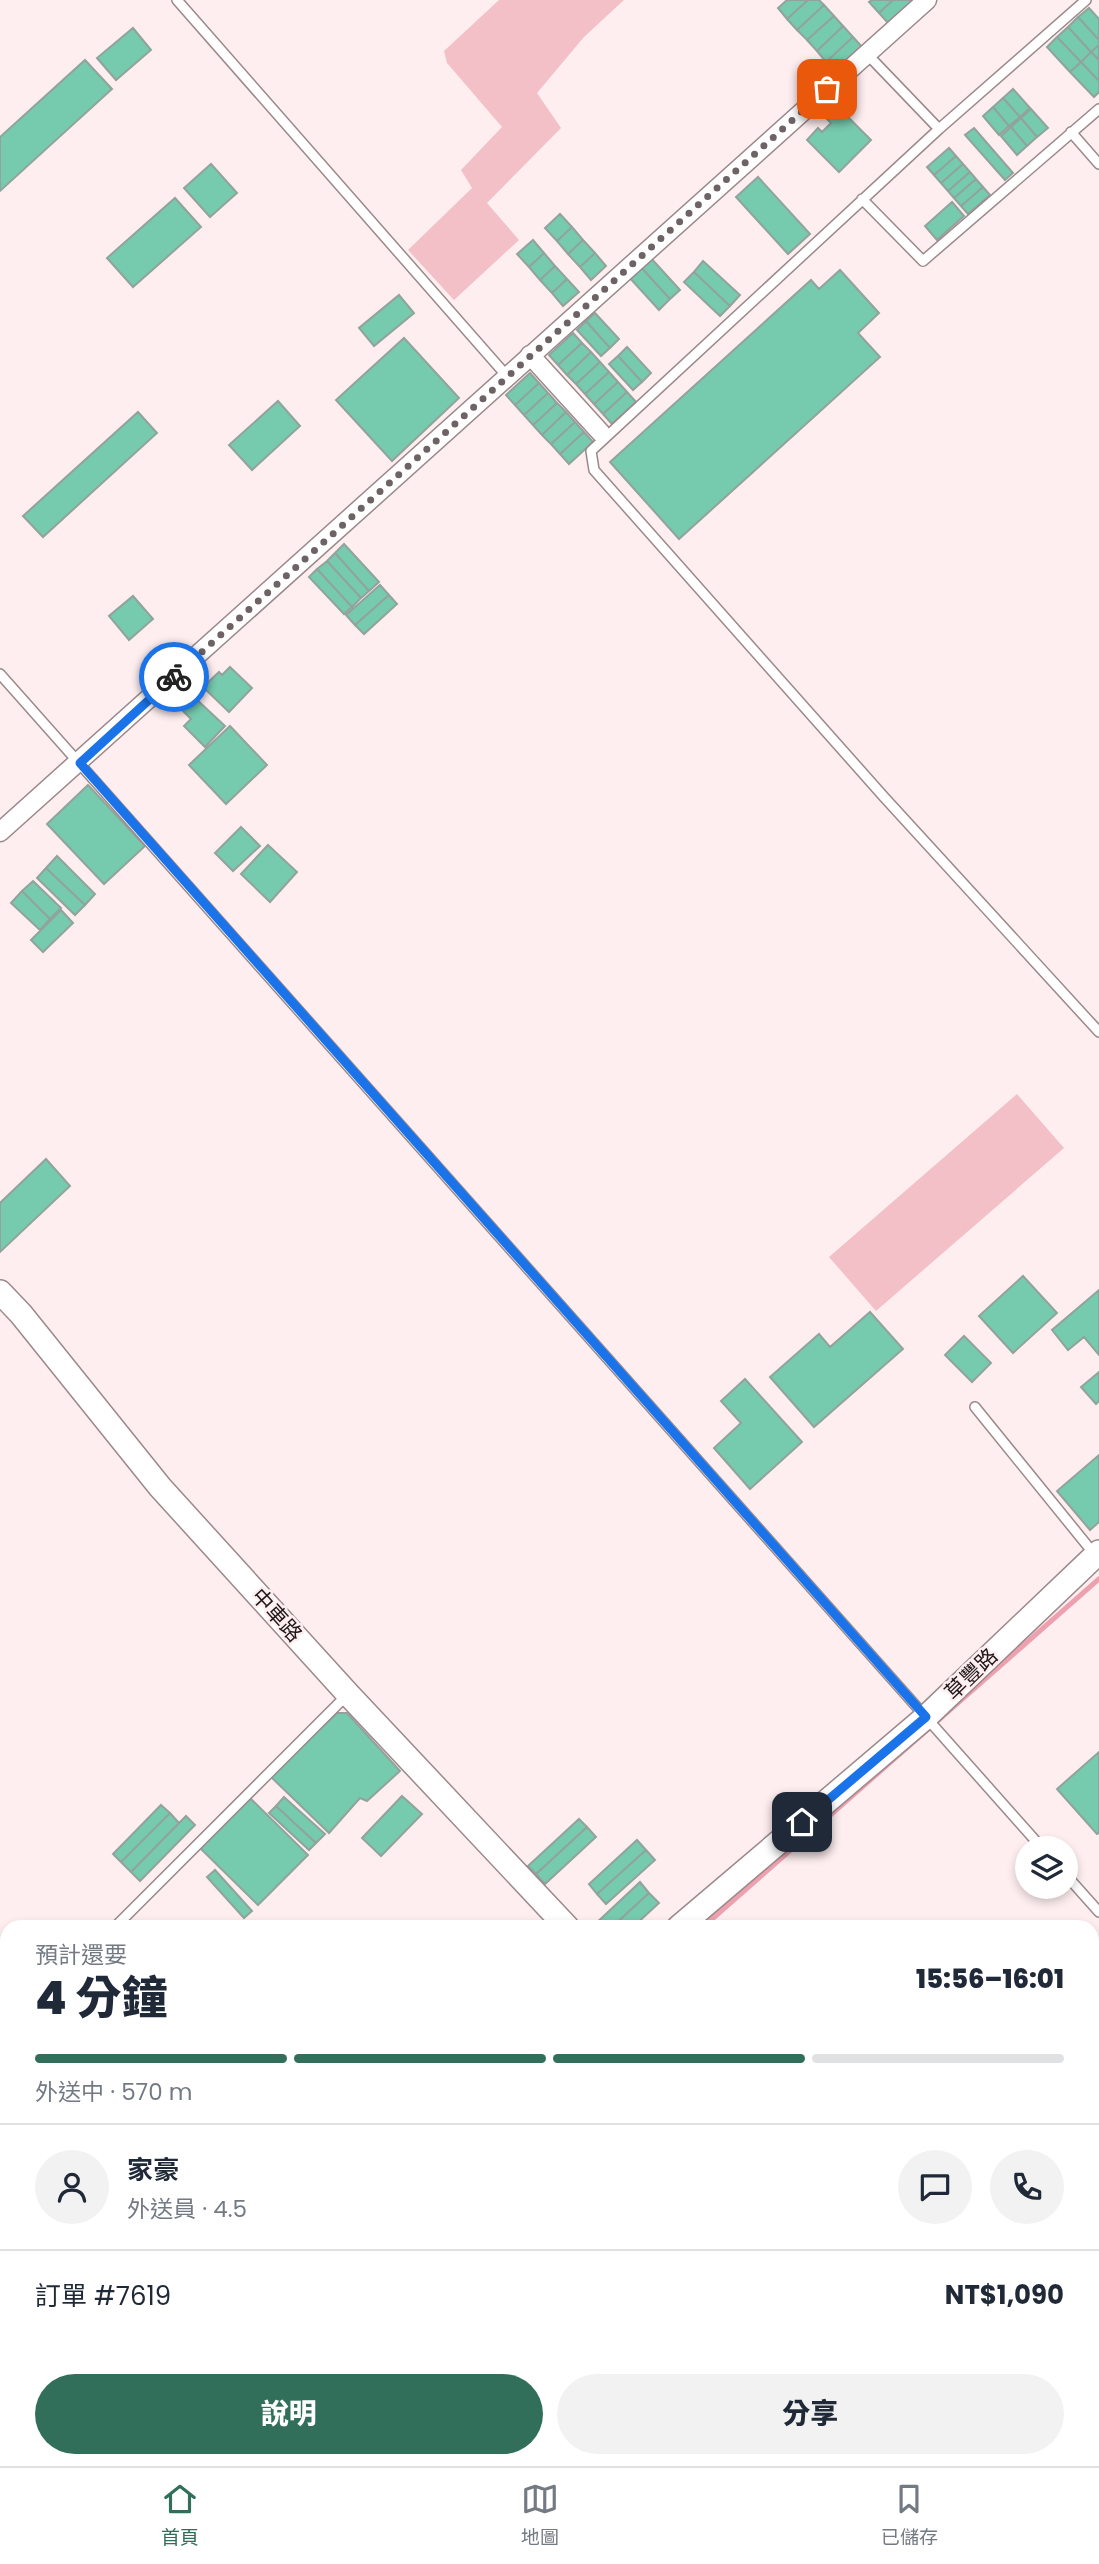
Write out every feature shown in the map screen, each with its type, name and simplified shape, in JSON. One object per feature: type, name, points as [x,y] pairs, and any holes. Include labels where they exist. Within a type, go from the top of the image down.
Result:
[{"type":"street","points":[[0,832],[80,763],[506,375],[927,0]]},
{"type":"street","points":[[530,355],[601,433]]},
{"type":"street","name":"中車路","points":[[0,1292],[160,1487],[348,1694],[561,1920]]},
{"type":"street","name":"草豐路","points":[[687,1920],[926,1717],[1097,1554]]},
{"type":"lane","points":[[177,0],[506,375]]},
{"type":"lane","points":[[1086,0],[862,199],[591,452],[594,470],[1099,1032]]},
{"type":"lane","points":[[867,54],[939,130]]},
{"type":"lane","points":[[862,199],[923,261],[1099,109]]},
{"type":"lane","points":[[1071,132],[1099,164]]},
{"type":"lane","points":[[0,674],[1031,1836]]},
{"type":"lane","points":[[975,1407],[1097,1554]]},
{"type":"lane","points":[[122,1920],[348,1694]]},
{"type":"lane","points":[[1078,1888],[1099,1912]]},
{"type":"shaded area","points":[[499,0],[624,0],[584,37],[537,93],[561,128],[487,203],[519,240],[454,300],[408,250],[472,188],[461,170],[502,127],[447,63],[444,51]]},
{"type":"shaded area","points":[[1017,1094],[1064,1148],[876,1311],[829,1257]]},
{"type":"building","points":[[787,0],[808,0],[787,19],[778,8]]},
{"type":"building","points":[[808,0],[819,0],[824,5],[797,30],[787,19]]},
{"type":"building","points":[[893,0],[879,13],[869,2]]},
{"type":"building","points":[[893,0],[915,0],[889,24],[879,13]]},
{"type":"building","points":[[824,5],[834,16],[807,40],[797,30]]},
{"type":"building","points":[[1089,8],[1099,19],[1099,40],[1078,17]]},
{"type":"building","points":[[834,16],[843,26],[817,51],[807,40]]},
{"type":"building","points":[[1078,17],[1099,40],[1099,45],[1091,52],[1068,27]]},
{"type":"building","points":[[843,26],[853,37],[826,62],[817,51]]},
{"type":"building","points":[[1068,27],[1091,52],[1081,62],[1057,37]]},
{"type":"building","points":[[133,28],[151,50],[116,80],[97,58]]},
{"type":"building","points":[[853,37],[863,48],[836,73],[826,62]]},
{"type":"building","points":[[1057,37],[1081,62],[1070,72],[1047,47]]},
{"type":"building","points":[[1099,45],[1099,60],[1091,52]]},
{"type":"building","points":[[1091,52],[1099,60],[1099,81],[1081,62]]},
{"type":"building","points":[[85,60],[112,89],[0,191],[0,137]]},
{"type":"building","points":[[1081,62],[1099,81],[1099,92],[1094,97],[1070,72]]},
{"type":"building","points":[[1013,89],[1030,108],[1020,117],[1003,98]]},
{"type":"building","points":[[1003,98],[1020,117],[1009,126],[993,107]]},
{"type":"building","points":[[993,107],[1009,126],[999,135],[983,116]]},
{"type":"building","points":[[839,108],[871,140],[839,172],[807,140],[818,128],[822,132],[831,123],[827,119]]},
{"type":"building","points":[[1031,109],[1048,128],[1037,137],[1021,118]]},
{"type":"building","points":[[1021,118],[1037,137],[1027,146],[1011,127]]},
{"type":"building","points":[[1011,127],[1027,146],[1017,155],[1001,136]]},
{"type":"building","points":[[974,128],[1013,173],[1005,180],[965,135]]},
{"type":"building","points":[[949,148],[956,156],[934,175],[927,167]]},
{"type":"building","points":[[956,156],[963,164],[941,183],[934,175]]},
{"type":"building","points":[[211,164],[237,193],[210,217],[184,188]]},
{"type":"building","points":[[963,164],[970,172],[948,191],[941,183]]},
{"type":"building","points":[[970,172],[976,179],[954,198],[948,191]]},
{"type":"building","points":[[758,177],[810,234],[788,254],[736,197]]},
{"type":"building","points":[[976,179],[983,187],[961,206],[954,198]]},
{"type":"building","points":[[983,187],[990,195],[968,214],[961,206]]},
{"type":"building","points":[[175,198],[201,227],[133,287],[107,258]]},
{"type":"building","points":[[952,202],[964,216],[937,240],[925,226]]},
{"type":"building","points":[[560,214],[572,227],[557,241],[545,228]]},
{"type":"building","points":[[572,227],[583,240],[568,254],[557,241]]},
{"type":"building","points":[[533,240],[544,253],[529,267],[517,254]]},
{"type":"building","points":[[583,240],[595,253],[580,267],[568,254]]},
{"type":"building","points":[[544,253],[555,266],[540,280],[529,267]]},
{"type":"building","points":[[595,253],[606,266],[591,280],[580,267]]},
{"type":"building","points":[[649,256],[680,290],[670,299],[639,265]]},
{"type":"building","points":[[703,261],[740,295],[730,306],[694,272]]},
{"type":"building","points":[[639,265],[670,299],[659,310],[628,276]]},
{"type":"building","points":[[555,266],[567,279],[552,293],[540,280]]},
{"type":"building","points":[[840,270],[879,313],[858,333],[880,357],[679,539],[610,462],[811,280],[819,289]]},
{"type":"building","points":[[694,272],[730,306],[720,316],[684,282]]},
{"type":"building","points":[[567,279],[579,292],[563,306],[552,293]]},
{"type":"building","points":[[399,295],[414,313],[374,346],[359,328]]},
{"type":"building","points":[[595,313],[619,339],[610,348],[586,321]]},
{"type":"building","points":[[586,321],[610,348],[601,356],[577,330]]},
{"type":"building","points":[[573,333],[582,343],[558,365],[549,355]]},
{"type":"building","points":[[404,338],[459,398],[392,461],[336,400]]},
{"type":"building","points":[[582,343],[591,352],[567,375],[558,365]]},
{"type":"building","points":[[627,347],[651,373],[642,382],[618,356]]},
{"type":"building","points":[[591,352],[600,362],[576,384],[567,375]]},
{"type":"building","points":[[618,356],[642,382],[633,390],[609,364]]},
{"type":"building","points":[[600,362],[609,372],[585,394],[576,384]]},
{"type":"building","points":[[609,372],[618,382],[594,404],[585,394]]},
{"type":"building","points":[[530,373],[539,383],[515,405],[506,395]]},
{"type":"building","points":[[618,382],[627,392],[603,414],[594,404]]},
{"type":"building","points":[[539,383],[548,393],[524,415],[515,405]]},
{"type":"building","points":[[627,392],[636,402],[612,424],[603,414]]},
{"type":"building","points":[[548,393],[557,403],[533,425],[524,415]]},
{"type":"building","points":[[278,401],[300,426],[252,470],[229,445]]},
{"type":"building","points":[[557,403],[566,412],[542,435],[533,425]]},
{"type":"building","points":[[138,412],[157,433],[43,537],[23,516]]},
{"type":"building","points":[[566,412],[575,422],[551,444],[542,435]]},
{"type":"building","points":[[575,422],[584,432],[560,454],[551,444]]},
{"type":"building","points":[[584,432],[593,442],[569,464],[560,454]]},
{"type":"building","points":[[344,544],[379,582],[369,591],[335,553]]},
{"type":"building","points":[[335,553],[369,591],[361,598],[327,561]]},
{"type":"building","points":[[327,561],[361,598],[352,607],[317,569]]},
{"type":"building","points":[[317,569],[352,607],[344,614],[309,577]]},
{"type":"building","points":[[380,585],[389,595],[355,625],[346,615]]},
{"type":"building","points":[[389,595],[397,604],[364,634],[355,625]]},
{"type":"building","points":[[133,596],[153,619],[129,640],[109,616]]},
{"type":"building","points":[[230,667],[252,688],[229,712],[203,687],[219,672],[222,675]]},
{"type":"building","points":[[194,697],[225,726],[205,747],[184,726],[191,719],[182,710]]},
{"type":"building","points":[[230,726],[267,765],[226,804],[189,765]]},
{"type":"building","points":[[88,785],[145,846],[104,884],[47,824]]},
{"type":"building","points":[[241,827],[260,846],[233,871],[215,853]]},
{"type":"building","points":[[268,845],[297,872],[270,902],[241,874]]},
{"type":"building","points":[[57,856],[95,894],[85,905],[46,868]]},
{"type":"building","points":[[46,868],[85,905],[75,915],[37,878]]},
{"type":"building","points":[[33,881],[61,908],[50,919],[22,891]]},
{"type":"building","points":[[22,891],[50,919],[40,930],[11,903]]},
{"type":"building","points":[[61,910],[73,923],[43,952],[31,940]]},
{"type":"building","points":[[46,1159],[70,1186],[0,1252],[0,1203]]},
{"type":"building","points":[[1023,1276],[1057,1313],[1013,1353],[979,1316]]},
{"type":"building","points":[[1099,1290],[1099,1355],[1084,1337],[1068,1350],[1052,1330]]},
{"type":"building","points":[[870,1312],[903,1349],[814,1427],[770,1377],[819,1334],[830,1347]]},
{"type":"building","points":[[964,1336],[991,1363],[972,1382],[945,1355]]},
{"type":"building","points":[[1099,1372],[1099,1401],[1096,1404],[1081,1387]]},
{"type":"building","points":[[745,1379],[802,1442],[750,1489],[714,1448],[741,1423],[721,1401]]},
{"type":"building","points":[[1099,1455],[1099,1522],[1090,1530],[1057,1491]]},
{"type":"building","points":[[337,1713],[347,1713],[400,1771],[367,1801],[360,1798],[329,1833],[270,1776]]},
{"type":"building","points":[[1099,1752],[1099,1833],[1097,1834],[1057,1789]]},
{"type":"building","points":[[402,1796],[422,1814],[381,1856],[362,1838]]},
{"type":"building","points":[[284,1797],[325,1834],[316,1843],[276,1806]]},
{"type":"building","points":[[250,1798],[308,1855],[258,1905],[200,1848]]},
{"type":"building","points":[[161,1805],[170,1813],[121,1862],[113,1854]]},
{"type":"building","points":[[276,1806],[316,1843],[309,1850],[269,1813]]},
{"type":"building","points":[[170,1813],[179,1823],[131,1872],[121,1862]]},
{"type":"building","points":[[186,1816],[195,1825],[140,1881],[131,1872]]},
{"type":"building","points":[[579,1819],[587,1827],[536,1874],[528,1866]]},
{"type":"building","points":[[587,1827],[596,1837],[545,1884],[536,1874]]},
{"type":"building","points":[[637,1840],[646,1850],[597,1894],[589,1884]]},
{"type":"building","points":[[646,1850],[655,1860],[606,1904],[597,1894]]},
{"type":"building","points":[[215,1870],[252,1911],[244,1918],[207,1877]]},
{"type":"building","points":[[640,1882],[649,1893],[620,1920],[599,1920]]},
{"type":"building","points":[[649,1893],[659,1903],[641,1920],[620,1920]]},
{"type":"waterway","points":[[711,1920],[1099,1579]]},
{"type":"way so far","points":[[174,677],[506,375],[827,89]]},
{"type":"route","points":[[174,677],[80,763],[926,1717],[802,1822]]}]
